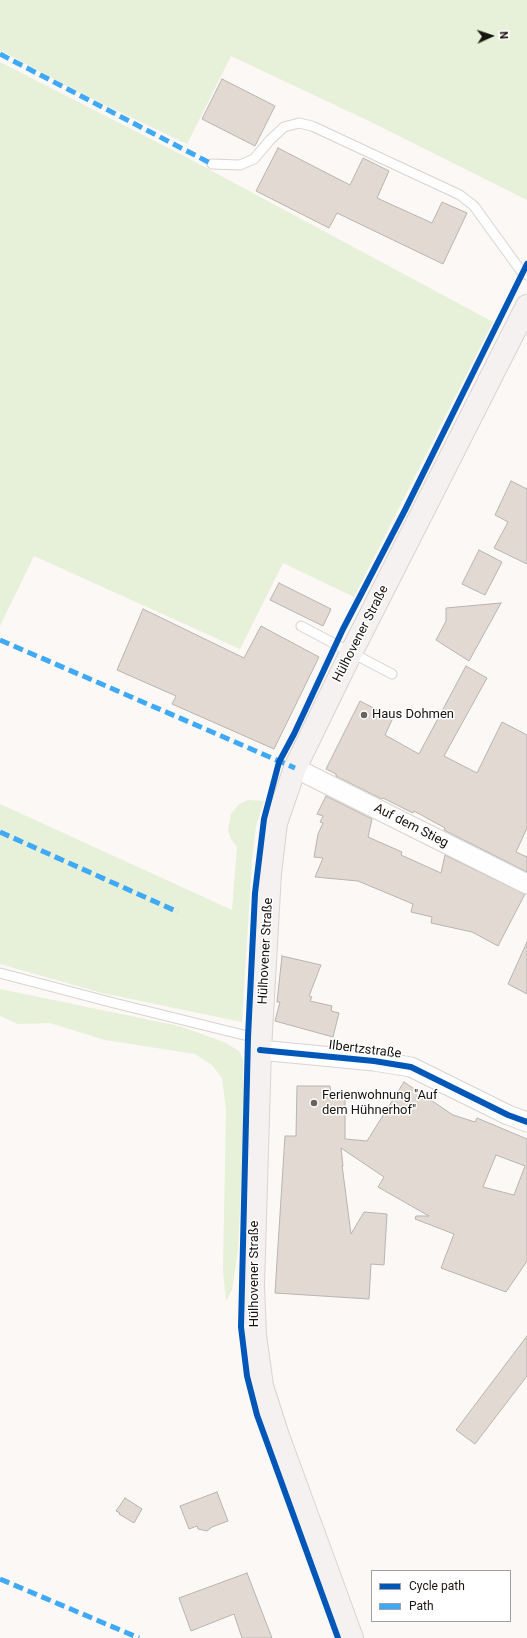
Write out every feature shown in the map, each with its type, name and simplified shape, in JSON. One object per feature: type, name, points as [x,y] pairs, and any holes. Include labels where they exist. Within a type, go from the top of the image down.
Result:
[{"type":"main road","name":"Hülhovener Straße","points":[[352,1638],[277,1433],[262,1386],[255,1335],[253,1285],[260,1045],[270,873],[274,838],[276,823],[295,768],[527,306]]},
{"type":"street","name":"Auf dem Stieg","points":[[295,768],[527,884]]},
{"type":"street","name":"Ilbertzstraße","points":[[260,1045],[411,1067],[508,1115],[527,1122]]},
{"type":"lane","points":[[212,164],[240,165],[254,159],[270,140],[284,127],[299,123],[312,126],[460,195],[474,206],[521,271],[527,275]]},
{"type":"lane","points":[[302,626],[392,674]]},
{"type":"lane","points":[[0,973],[114,1003],[260,1045]]},
{"type":"green space","points":[[0,0],[527,0],[527,200],[371,122],[231,56],[187,144],[78,92],[0,50]]},
{"type":"green space","points":[[0,62],[184,156],[493,322],[354,597],[283,563],[240,649],[34,556],[0,626]]},
{"type":"green space","points":[[248,800],[264,801],[256,826],[252,860],[242,1022],[102,993],[0,964],[0,804],[232,910],[237,847],[231,839],[228,830],[231,814],[238,805]]},
{"type":"green space","points":[[0,989],[179,1026],[224,1042],[239,1051],[243,1060],[244,1124],[238,1250],[232,1290],[226,1301],[223,1270],[226,1110],[222,1078],[212,1065],[195,1054],[105,1040],[50,1023],[18,1024],[0,1016]]},
{"type":"building","points":[[222,79],[275,106],[255,146],[202,119]]},
{"type":"building","points":[[278,148],[350,185],[363,158],[389,171],[377,198],[432,223],[442,202],[467,213],[443,264],[337,213],[329,228],[256,191]]},
{"type":"building","points":[[511,481],[527,489],[527,564],[494,548],[508,522],[495,515]]},
{"type":"building","points":[[479,550],[502,562],[485,595],[462,584]]},
{"type":"building","points":[[279,583],[331,609],[323,626],[270,600]]},
{"type":"building","points":[[501,603],[469,661],[436,640],[446,621],[446,608]]},
{"type":"building","points":[[143,609],[244,658],[261,626],[319,657],[274,749],[172,704],[176,696],[117,670]]},
{"type":"building","points":[[466,666],[487,678],[444,756],[477,773],[502,722],[527,735],[527,828],[516,852],[527,857],[527,872],[444,830],[445,828],[414,811],[413,813],[383,798],[382,799],[336,776],[336,774],[326,769],[360,701],[393,718],[385,735],[419,754]]},
{"type":"building","points":[[326,796],[372,819],[368,837],[402,852],[401,855],[441,873],[445,855],[525,894],[498,946],[472,932],[431,923],[432,917],[411,912],[413,904],[358,881],[315,877],[323,858],[314,857],[318,834],[323,823],[320,822],[323,816],[317,814]]},
{"type":"building","points":[[527,942],[527,994],[508,984]]},
{"type":"building","points":[[282,956],[321,965],[309,996],[312,997],[310,1001],[332,1006],[331,1011],[339,1013],[333,1037],[275,1021],[280,1002],[277,1002]]},
{"type":"building","points":[[404,1082],[453,1115],[475,1122],[477,1118],[527,1139],[527,1261],[506,1292],[441,1268],[454,1234],[415,1219],[416,1216],[429,1216],[378,1187],[384,1177],[341,1148],[351,1234],[364,1212],[387,1214],[384,1265],[371,1264],[369,1299],[275,1293],[285,1136],[296,1136],[297,1086],[330,1086],[331,1093],[345,1093],[345,1139],[367,1141]],"holes":[[[496,1155],[525,1166],[514,1195],[483,1187]]]},
{"type":"building","points":[[527,1336],[527,1376],[475,1444],[456,1430]]},
{"type":"building","points":[[217,1492],[228,1521],[212,1527],[207,1531],[198,1529],[197,1526],[189,1529],[180,1506]]},
{"type":"building","points":[[125,1498],[142,1509],[134,1523],[116,1511]]},
{"type":"building","points":[[247,1573],[272,1638],[242,1638],[234,1614],[191,1631],[179,1598]]},
{"type":"marked path","points":[[0,54],[212,164]]},
{"type":"marked path","points":[[0,640],[295,768]]},
{"type":"marked path","points":[[0,832],[178,912]]},
{"type":"marked path","points":[[0,1579],[139,1638]]},
{"type":"cycle path","points":[[338,1638],[257,1415],[247,1376],[241,1327],[248,1037],[255,893],[264,819],[279,762],[294,734],[343,629],[405,510],[527,264]]},
{"type":"cycle path","points":[[260,1050],[374,1061],[411,1067],[508,1115],[527,1122]]},
{"type":"place","name":"Haus Dohmen","points":[[364,715]]},
{"type":"place","name":"Ferienwohnung \"Auf dem Hühnerhof\"","points":[[314,1103]]}]
